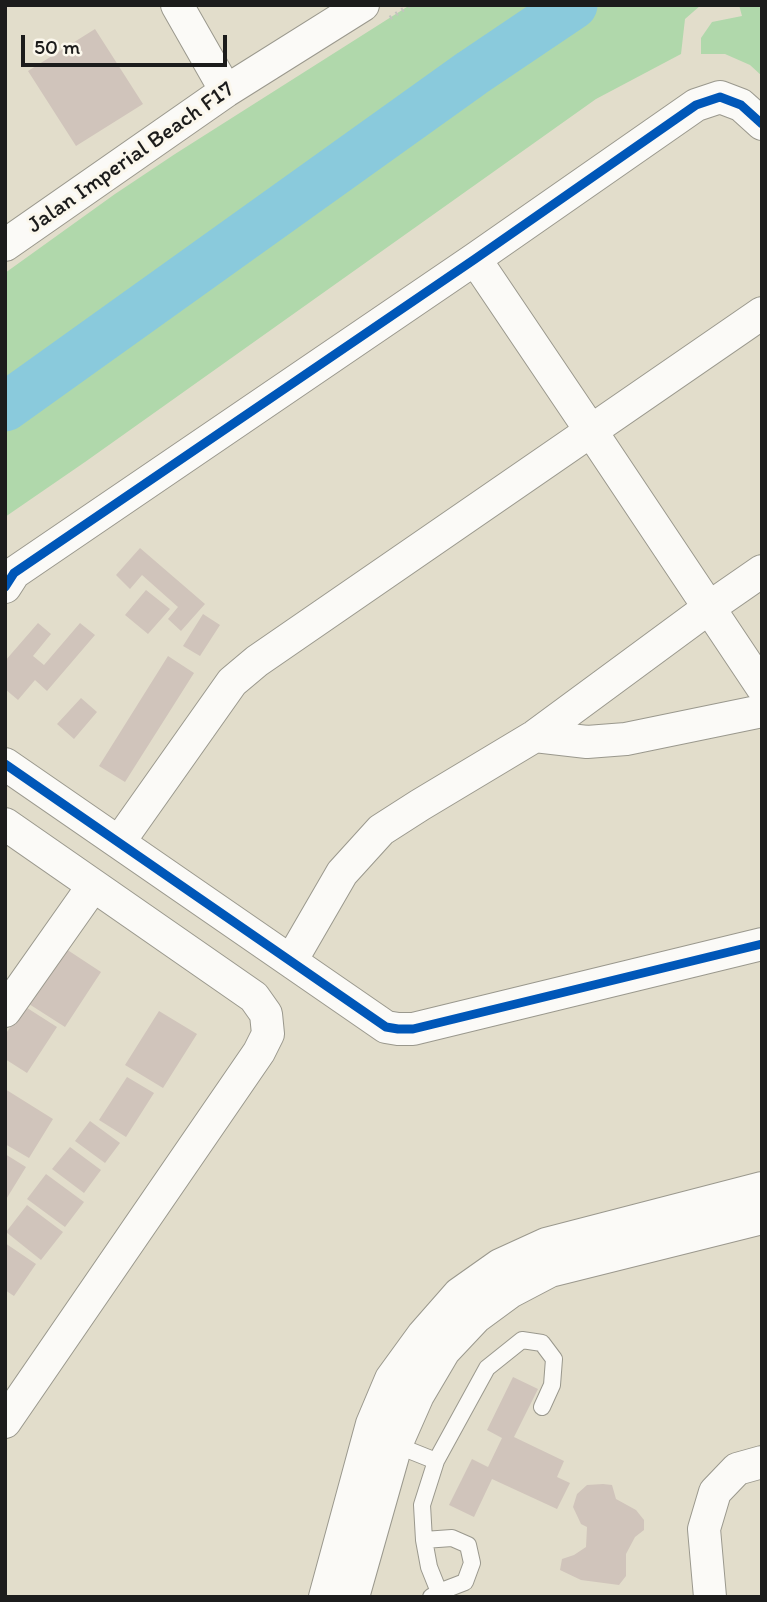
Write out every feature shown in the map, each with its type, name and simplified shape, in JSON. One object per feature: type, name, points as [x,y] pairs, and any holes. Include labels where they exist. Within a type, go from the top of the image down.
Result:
[{"type":"street","points":[[177,5],[226,91]]},
{"type":"street","name":"Jalan Imperial Beach F17","points":[[5,245],[226,91],[363,5]]},
{"type":"street","points":[[5,587],[14,573],[475,259],[696,104],[720,97],[741,104],[762,124]]},
{"type":"street","points":[[475,259],[762,687]]},
{"type":"street","points":[[119,842],[232,682],[257,661],[762,313]]},
{"type":"street","points":[[291,961],[342,873],[381,831],[420,804],[535,736],[762,571]]},
{"type":"street","points":[[535,736],[587,742],[626,739],[762,711]]},
{"type":"street","points":[[5,764],[386,1027],[412,1029],[762,944]]},
{"type":"street","points":[[5,824],[254,997],[266,1014],[268,1034],[260,1052],[5,1422]]},
{"type":"street","points":[[5,1012],[93,886]]},
{"type":"street","points":[[325,1597],[372,1424],[391,1380],[422,1335],[459,1294],[500,1265],[546,1244],[762,1188]]},
{"type":"street","points":[[353,1597],[396,1446],[418,1395],[444,1351],[476,1317],[510,1292],[550,1271],[762,1218]]},
{"type":"street","points":[[710,1597],[704,1529],[715,1492],[737,1469],[762,1462]]},
{"type":"lane","points":[[424,1541],[452,1538],[468,1545],[472,1563],[465,1582],[435,1595],[424,1541],[422,1505],[436,1461],[488,1368],[522,1340],[541,1343],[554,1359],[552,1385],[541,1407]]},
{"type":"lane","points":[[396,1446],[436,1461]]},
{"type":"green space","points":[[410,5],[701,5],[685,19],[681,54],[596,99],[5,517],[5,273],[175,154]]},
{"type":"green space","points":[[739,5],[762,5],[762,76],[750,65],[725,54],[701,54],[701,38],[712,22],[742,16]]},
{"type":"building","points":[[95,29],[143,104],[76,146],[28,71]]},
{"type":"building","points":[[140,548],[205,604],[181,631],[168,619],[178,607],[142,575],[130,589],[116,575]]},
{"type":"building","points":[[146,590],[170,609],[148,634],[125,615]]},
{"type":"building","points":[[203,614],[220,625],[200,656],[183,646]]},
{"type":"building","points":[[38,623],[51,634],[33,656],[44,665],[80,623],[95,635],[47,691],[35,680],[18,700],[5,689],[5,661]]},
{"type":"building","points":[[168,656],[194,673],[125,782],[99,766]]},
{"type":"building","points":[[81,698],[97,712],[74,739],[57,724]]},
{"type":"building","points":[[66,949],[101,972],[65,1027],[29,1004]]},
{"type":"building","points":[[24,1006],[57,1027],[27,1073],[5,1059],[5,1035]]},
{"type":"building","points":[[159,1011],[197,1034],[163,1088],[125,1065]]},
{"type":"building","points":[[127,1077],[154,1093],[126,1137],[99,1120]]},
{"type":"building","points":[[5,1089],[53,1119],[29,1158],[5,1144]]},
{"type":"building","points":[[90,1121],[120,1143],[105,1163],[75,1141]]},
{"type":"building","points":[[70,1147],[101,1170],[84,1193],[52,1169]]},
{"type":"building","points":[[5,1154],[26,1167],[5,1201]]},
{"type":"building","points":[[46,1174],[84,1202],[65,1227],[27,1199]]},
{"type":"building","points":[[27,1205],[63,1232],[41,1260],[6,1232]]},
{"type":"building","points":[[5,1243],[36,1264],[14,1296],[5,1290]]},
{"type":"building","points":[[513,1377],[538,1389],[514,1437],[564,1461],[557,1477],[570,1483],[557,1509],[492,1479],[474,1517],[449,1505],[472,1459],[488,1467],[502,1438],[487,1430]]},
{"type":"building","points":[[587,1485],[612,1485],[616,1499],[636,1510],[644,1520],[644,1530],[635,1537],[626,1554],[626,1576],[619,1585],[581,1580],[560,1570],[562,1559],[586,1547],[587,1527],[581,1524],[573,1507],[577,1494]]},
{"type":"waterway","points":[[5,407],[472,73],[573,5]]},
{"type":"cycle path","points":[[5,587],[14,573],[696,105],[720,97],[741,105],[762,124]]},
{"type":"cycle path","points":[[5,764],[386,1027],[413,1029],[762,944]]}]
